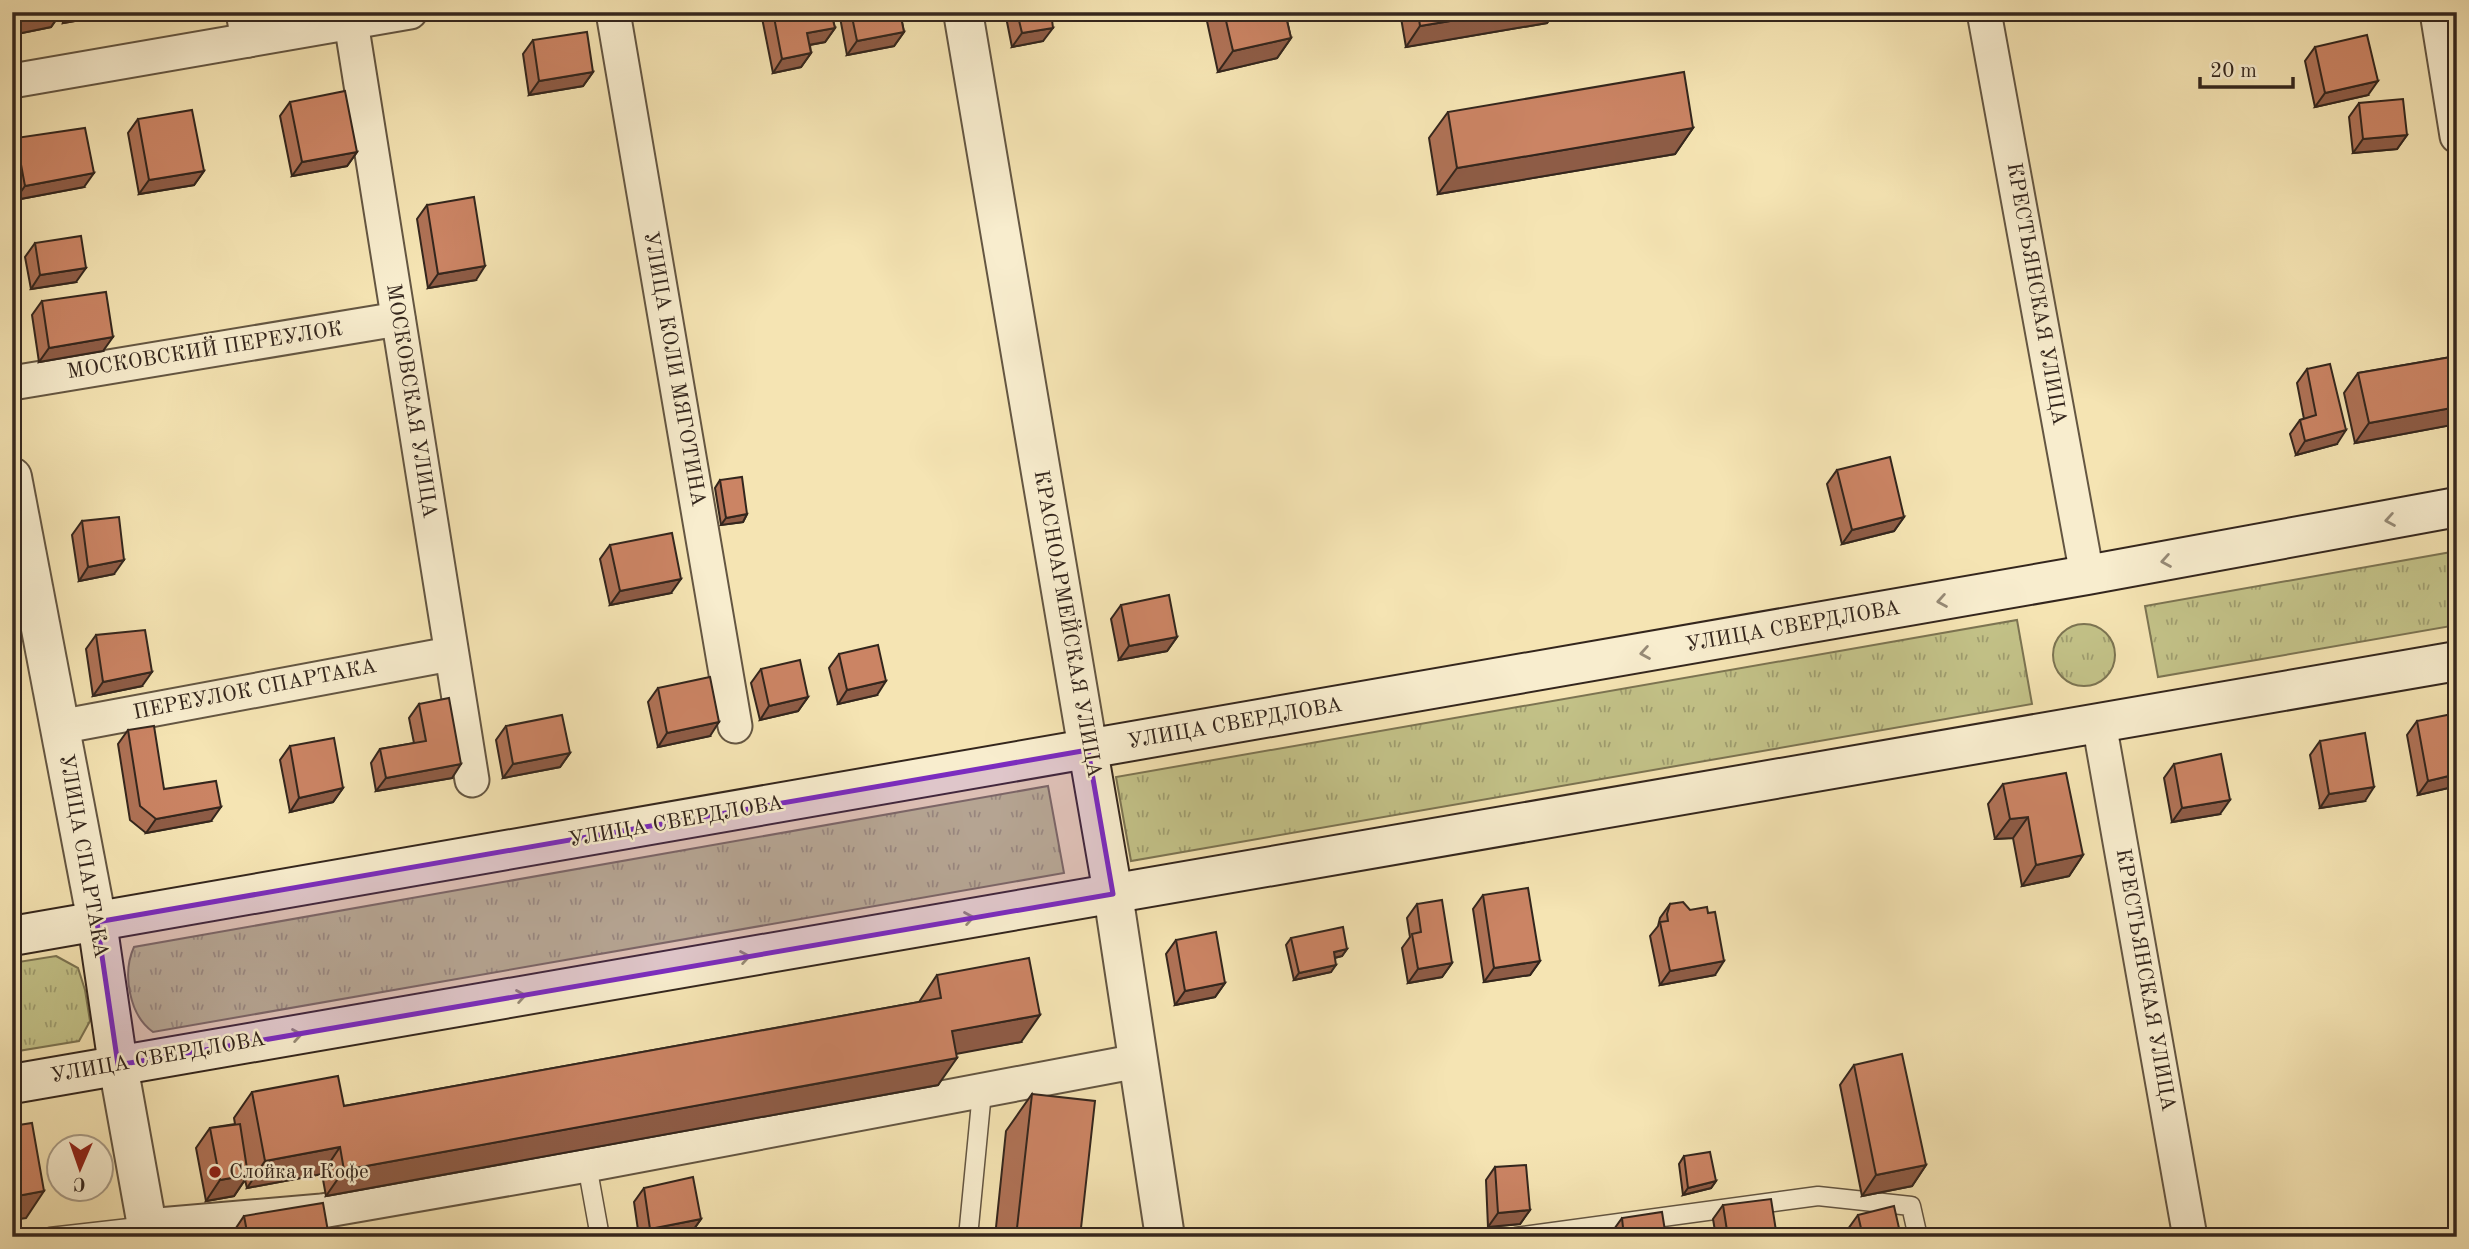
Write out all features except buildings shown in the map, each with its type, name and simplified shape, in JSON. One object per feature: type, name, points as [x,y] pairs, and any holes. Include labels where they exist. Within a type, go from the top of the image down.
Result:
[{"type":"main road","name":"КРАСНОАРМЕЙСКАЯ УЛИЦА","points":[[963,12],[1113,894],[1165,1237]]},
{"type":"main road","name":"УЛИЦА СПАРТАКА","points":[[12,477],[20,564],[59,727],[97,922],[118,1065],[148,1231]]},
{"type":"main road","name":"УЛИЦА СВЕРДЛОВА","points":[[12,936],[2087,575],[2457,507]]},
{"type":"main road","name":"УЛИЦА СВЕРДЛОВА","points":[[12,1084],[2457,661]]},
{"type":"street","name":"УЛИЦА КОЛИ МЯГОТИНА","points":[[613,12],[735,726]]},
{"type":"street","name":"КРЕСТЬЯНСКАЯ УЛИЦА","points":[[1984,12],[2087,575]]},
{"type":"street","points":[[2437,12],[2457,136]]},
{"type":"street","points":[[12,81],[246,26],[351,22],[407,13]]},
{"type":"street","name":"МОСКОВСКАЯ УЛИЦА","points":[[351,22],[472,780]]},
{"type":"street","name":"МОСКОВСКИЙ ПЕРЕУЛОК","points":[[12,383],[398,319]]},
{"type":"street","name":"ПЕРЕУЛОК СПАРТАКА","points":[[59,727],[450,654]]},
{"type":"street","name":"КРЕСТЬЯНСКАЯ УЛИЦА","points":[[2099,723],[2190,1237]]},
{"type":"street","points":[[148,1231],[324,1224],[587,1165],[1138,1061]]},
{"type":"lane","points":[[968,1237],[982,1092]]},
{"type":"lane","points":[[587,1165],[600,1237]]},
{"type":"lane","points":[[1516,1237],[1818,1196],[1911,1206],[1918,1237]]},
{"type":"lane","points":[[50,1237],[148,1231]]},
{"type":"highlighted area","points":[[1088,750],[1113,894],[118,1065],[97,922]]},
{"type":"green space","points":[[2457,551],[2457,625],[2158,677],[2145,606]]},
{"type":"green space","points":[[2017,620],[2032,704],[1131,861],[1116,777]]},
{"type":"green space","points":[[2084,624],[2106,633],[2115,655],[2106,677],[2084,686],[2062,677],[2053,655],[2062,633]]},
{"type":"green space","points":[[1048,786],[1064,873],[153,1032],[138,1015],[130,993],[130,957],[134,947]]},
{"type":"green space","points":[[56,956],[78,968],[90,1021],[79,1041],[12,1052],[12,963]]},
{"type":"place","name":"Слойка и Кофе","points":[[215,1172]]}]
